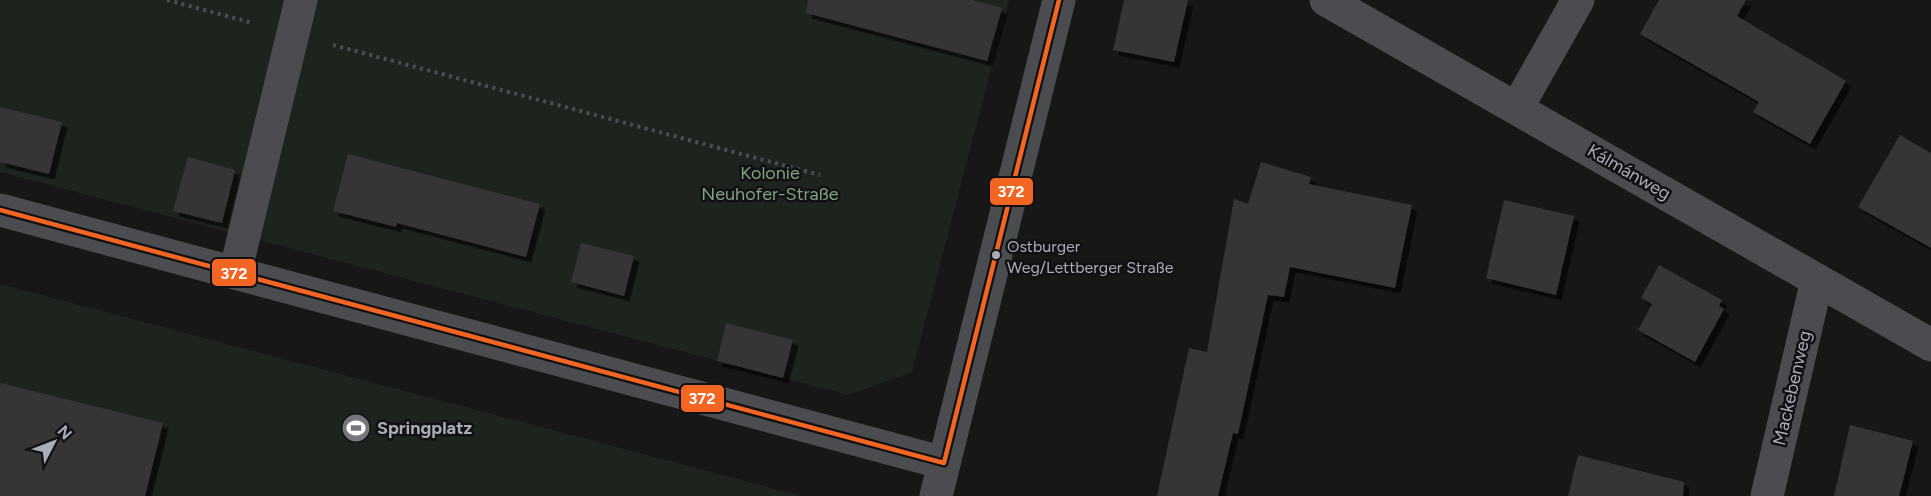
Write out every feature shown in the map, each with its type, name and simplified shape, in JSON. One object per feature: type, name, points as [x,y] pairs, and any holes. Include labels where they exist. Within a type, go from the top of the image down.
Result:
[{"type":"street","points":[[236,273],[301,0]]},
{"type":"street","points":[[936,496],[1059,0]]},
{"type":"street","name":"Kálmánweg","points":[[1326,0],[1931,345]]},
{"type":"street","points":[[1517,108],[1578,0]]},
{"type":"street","points":[[0,210],[944,462]]},
{"type":"street","name":"Mackebenweg","points":[[1767,496],[1817,280]]},
{"type":"path","points":[[167,0],[820,176]]},
{"type":"green space","name":"Kolonie Neuhofer-Straße","points":[[0,0],[1009,0],[912,372],[848,395],[0,172]]},
{"type":"green space","points":[[0,284],[802,496],[0,496]]},
{"type":"building","points":[[808,0],[972,0],[1002,8],[987,61],[806,13]]},
{"type":"building","points":[[1124,0],[1188,0],[1174,62],[1113,50]]},
{"type":"building","points":[[1659,0],[1746,0],[1737,16],[1846,81],[1810,144],[1753,112],[1759,102],[1640,34]]},
{"type":"building","points":[[0,107],[62,122],[49,174],[0,162]]},
{"type":"building","points":[[1900,135],[1931,153],[1931,248],[1858,207]]},
{"type":"building","points":[[348,154],[540,204],[526,257],[397,223],[396,227],[333,211]]},
{"type":"building","points":[[188,157],[235,170],[222,223],[173,211]]},
{"type":"building","points":[[1261,162],[1311,177],[1309,184],[1412,205],[1395,288],[1290,267],[1284,297],[1268,295],[1238,434],[1233,433],[1218,496],[1157,496],[1189,348],[1207,352],[1234,199],[1248,204]]},
{"type":"building","points":[[1504,200],[1574,216],[1556,295],[1486,278]]},
{"type":"building","points":[[581,243],[634,256],[624,296],[571,282]]},
{"type":"building","points":[[1659,265],[1722,300],[1719,306],[1724,309],[1695,362],[1638,330],[1652,304],[1641,298]]},
{"type":"building","points":[[726,323],[793,340],[783,378],[717,361]]},
{"type":"building","points":[[0,383],[163,423],[145,496],[0,496]]},
{"type":"building","points":[[1850,425],[1913,441],[1899,496],[1834,496]]},
{"type":"building","points":[[1578,455],[1684,482],[1683,496],[1568,496]]},
{"type":"transit line","name":"372","points":[[0,210],[944,463],[1059,0]]},
{"type":"place","name":"Ostburger Weg/Lettberger Straße","points":[[996,255]]},
{"type":"place","name":"Springplatz","points":[[356,428]]}]
